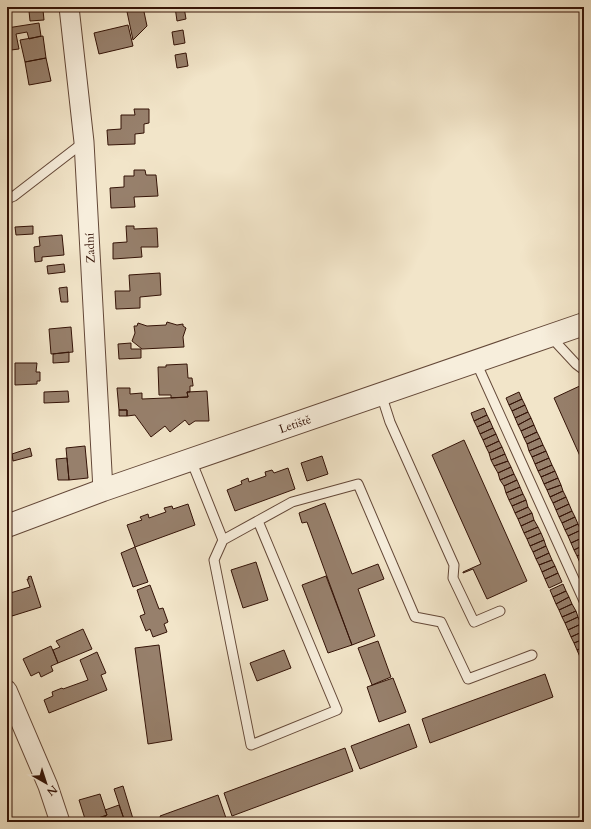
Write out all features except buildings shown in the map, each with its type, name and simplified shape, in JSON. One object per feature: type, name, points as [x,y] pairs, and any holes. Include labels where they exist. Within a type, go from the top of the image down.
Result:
[{"type":"street","name":"Zadní","points":[[69,7],[84,142],[103,490]]},
{"type":"street","name":"Letiště","points":[[7,526],[103,490],[584,324]]},
{"type":"street","points":[[7,690],[48,786],[60,822]]},
{"type":"lane","points":[[7,199],[14,196],[84,142]]},
{"type":"lane","points":[[550,336],[576,364],[584,370]]},
{"type":"lane","points":[[476,362],[584,601]]},
{"type":"lane","points":[[381,394],[390,422],[454,565],[453,578],[474,622],[500,611]]},
{"type":"lane","points":[[191,460],[223,540]]},
{"type":"lane","points":[[258,521],[337,710],[251,745],[214,560],[223,540],[292,502],[358,484],[415,617],[441,622],[468,679],[532,655]]}]
